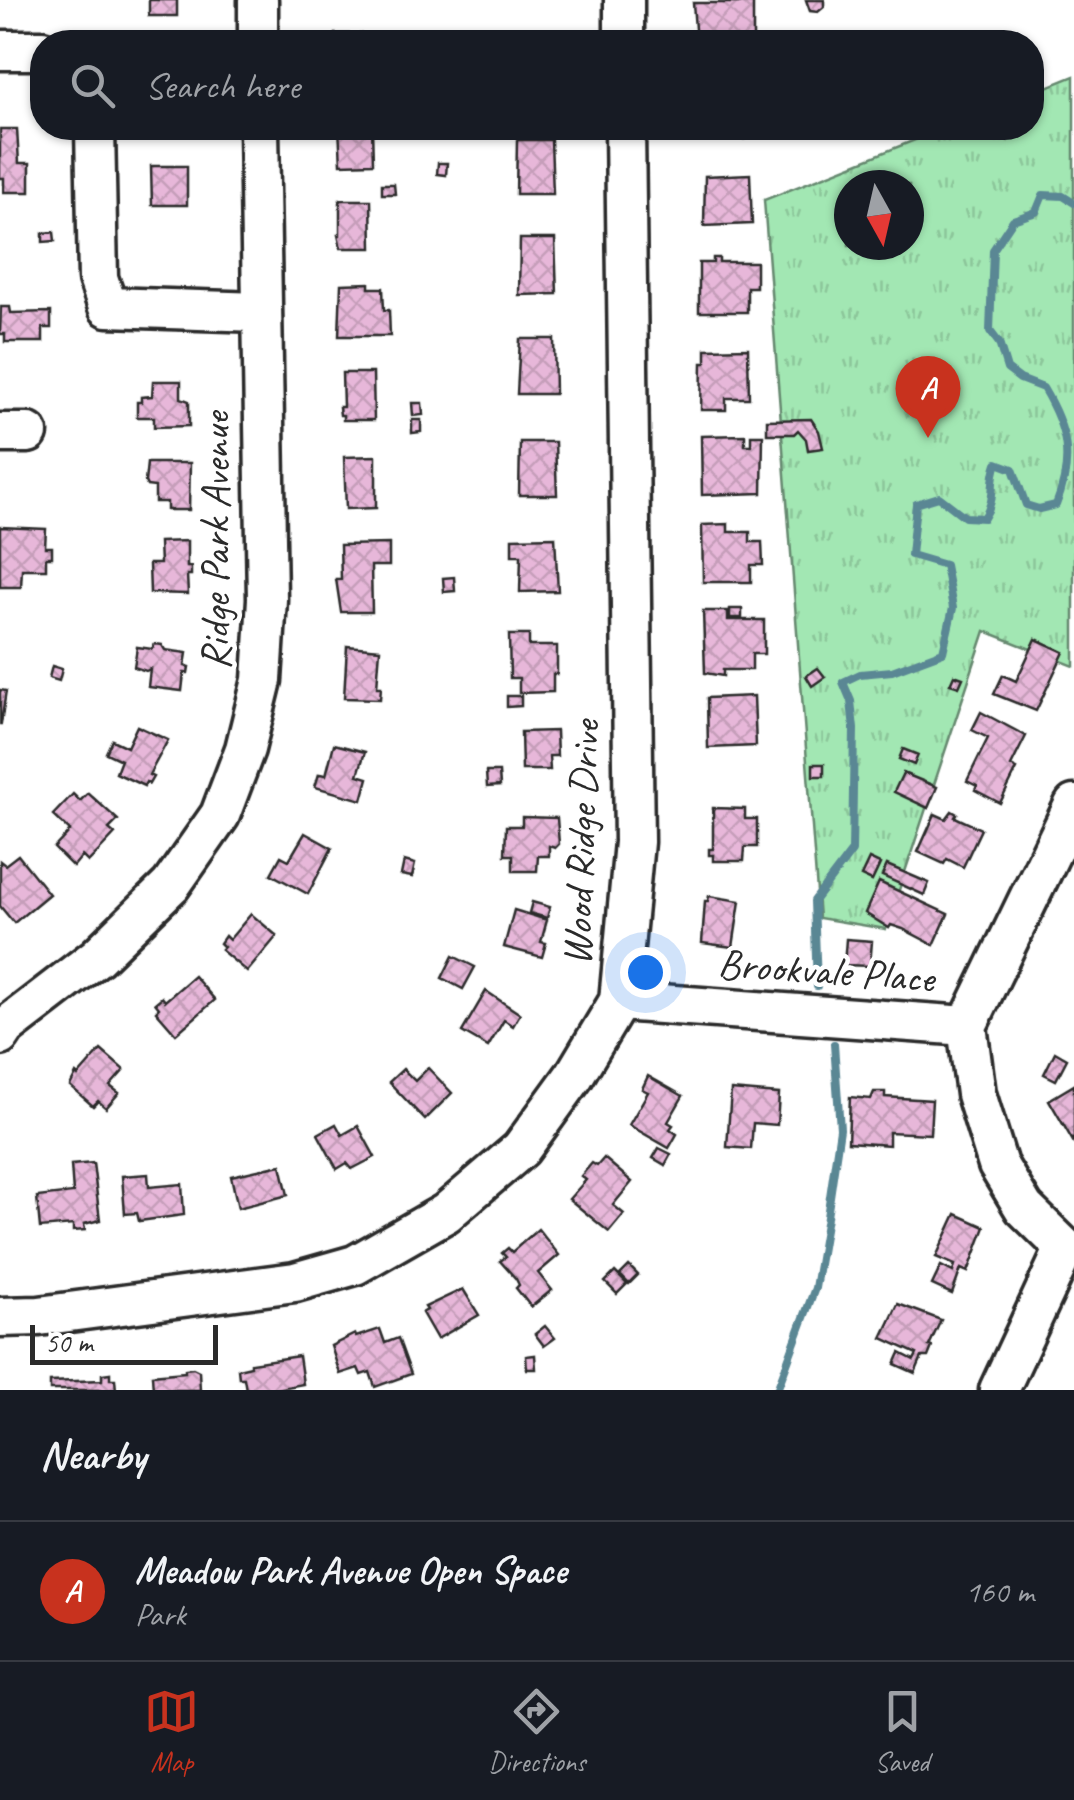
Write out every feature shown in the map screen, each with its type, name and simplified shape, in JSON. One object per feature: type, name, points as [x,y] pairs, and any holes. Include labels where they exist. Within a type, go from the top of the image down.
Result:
[{"type":"street","points":[[258,0],[258,30]]},
{"type":"street","points":[[624,0],[624,30]]},
{"type":"street","points":[[0,50],[30,50]]},
{"type":"street","points":[[95,140],[98,278],[108,308],[260,312]]},
{"type":"street","name":"Ridge Park Avenue","points":[[0,1036],[6,1027],[97,957],[171,885],[220,815],[245,749],[262,680],[266,600],[258,140]]},
{"type":"street","name":"Wood Ridge Drive","points":[[0,1317],[39,1316],[295,1282],[355,1266],[446,1213],[521,1149],[574,1076],[619,1001],[634,842],[625,140]]},
{"type":"street","points":[[999,1390],[1069,1248],[1024,1208],[998,1164],[976,1094],[967,1026],[1074,805]]},
{"type":"street","name":"Brookvale Place","points":[[619,1001],[967,1026]]},
{"type":"green space","points":[[1074,76],[1074,666],[985,631],[886,929],[819,918],[764,200],[834,172],[834,260],[924,260],[924,170],[839,170],[915,140],[1044,140],[1044,88]]},
{"type":"building","points":[[149,0],[177,0],[177,16],[149,16]]},
{"type":"building","points":[[806,0],[824,0],[824,7],[818,12],[810,11]]},
{"type":"building","points":[[693,3],[753,3],[753,30],[695,30]]},
{"type":"building","points":[[0,129],[17,129],[19,163],[30,163],[30,192],[4,192],[4,178],[0,178]]},
{"type":"building","points":[[340,140],[372,140],[373,163],[341,164]]},
{"type":"building","points":[[517,140],[551,140],[553,194],[516,194]]},
{"type":"building","points":[[438,163],[447,163],[446,175],[437,174]]},
{"type":"building","points":[[151,166],[187,166],[187,205],[152,205]]},
{"type":"building","points":[[750,174],[752,224],[704,226],[705,176]]},
{"type":"building","points":[[382,184],[394,184],[395,194],[382,194]]},
{"type":"building","points":[[340,200],[371,200],[372,248],[341,248]]},
{"type":"building","points":[[54,232],[55,241],[43,242],[43,233]]},
{"type":"building","points":[[520,239],[555,239],[557,294],[519,295]]},
{"type":"building","points":[[713,258],[719,258],[719,262],[756,262],[756,287],[747,287],[747,312],[699,312],[699,263],[713,263]]},
{"type":"building","points":[[369,283],[369,288],[383,288],[390,336],[339,336],[341,284]]},
{"type":"building","points":[[1,307],[10,307],[11,313],[51,312],[51,328],[43,328],[43,342],[5,342],[5,334],[0,334]]},
{"type":"building","points":[[520,339],[554,339],[555,394],[517,394]]},
{"type":"building","points":[[748,348],[749,398],[726,398],[726,410],[701,410],[706,349]]},
{"type":"building","points":[[342,373],[373,373],[374,420],[343,420],[339,407],[343,407]]},
{"type":"building","points":[[153,381],[181,381],[181,398],[189,401],[189,426],[154,427],[154,417],[137,417],[137,402],[141,402],[141,397],[152,396]]},
{"type":"building","points":[[412,403],[422,403],[423,415],[413,416]]},
{"type":"building","points":[[811,419],[823,448],[808,450],[806,439],[798,430],[794,434],[767,434],[767,420]]},
{"type":"building","points":[[412,420],[421,420],[421,432],[412,433]]},
{"type":"building","points":[[745,435],[745,445],[751,445],[751,435],[763,435],[762,493],[702,495],[701,436]]},
{"type":"building","points":[[520,442],[555,442],[557,495],[519,495]]},
{"type":"building","points":[[376,456],[376,508],[346,509],[344,457]]},
{"type":"building","points":[[147,463],[190,463],[189,510],[167,510],[167,502],[155,502],[155,487],[145,482]]},
{"type":"building","points":[[728,524],[728,532],[750,532],[750,542],[762,542],[763,565],[751,565],[751,582],[703,582],[702,525]]},
{"type":"building","points":[[0,527],[46,529],[45,547],[52,547],[52,557],[46,557],[46,569],[22,569],[21,587],[0,587]]},
{"type":"building","points":[[555,537],[558,591],[520,592],[521,555],[512,555],[512,538]]},
{"type":"building","points":[[187,541],[187,567],[191,567],[191,575],[187,575],[188,594],[150,593],[149,564],[160,564],[159,542]]},
{"type":"building","points":[[389,544],[389,566],[371,566],[372,612],[341,612],[336,579],[341,579],[340,545]]},
{"type":"building","points":[[454,577],[455,591],[444,592],[443,578]]},
{"type":"building","points":[[730,609],[742,609],[742,618],[730,618]]},
{"type":"building","points":[[703,611],[728,611],[728,620],[764,620],[764,654],[752,654],[752,670],[723,670],[723,676],[705,673]]},
{"type":"building","points":[[509,635],[529,635],[529,646],[557,646],[553,692],[519,693],[519,678],[510,678]]},
{"type":"building","points":[[1036,639],[1064,652],[1036,711],[994,694],[1003,675],[1016,681]]},
{"type":"building","points":[[155,644],[165,650],[187,653],[185,666],[189,667],[188,673],[184,673],[182,691],[148,687],[150,669],[134,667],[137,647],[152,649]]},
{"type":"building","points":[[347,646],[380,649],[380,699],[344,698]]},
{"type":"building","points":[[52,666],[62,669],[59,681],[49,678]]},
{"type":"building","points":[[818,668],[825,677],[812,686],[806,676]]},
{"type":"building","points":[[954,675],[963,678],[959,687],[950,684]]},
{"type":"building","points":[[0,690],[6,691],[1,724],[0,724]]},
{"type":"building","points":[[507,696],[521,696],[521,706],[507,707]]},
{"type":"building","points":[[754,696],[756,746],[708,748],[707,698]]},
{"type":"building","points":[[981,712],[1026,736],[1011,766],[1017,769],[1000,803],[975,790],[977,786],[967,781],[988,738],[972,730]]},
{"type":"building","points":[[137,726],[168,740],[149,775],[153,777],[144,786],[116,773],[121,760],[106,753],[112,740],[127,747]]},
{"type":"building","points":[[556,731],[557,756],[549,756],[550,770],[522,770],[521,732]]},
{"type":"building","points":[[334,744],[365,752],[358,775],[368,778],[362,800],[315,787],[319,774],[326,775]]},
{"type":"building","points":[[903,749],[918,755],[914,765],[899,759]]},
{"type":"building","points":[[813,764],[824,764],[824,776],[813,776]]},
{"type":"building","points":[[486,772],[499,772],[500,786],[487,787]]},
{"type":"building","points":[[903,773],[937,787],[928,808],[894,792]]},
{"type":"building","points":[[88,793],[118,820],[109,829],[115,834],[101,849],[88,862],[82,856],[73,867],[54,848],[70,831],[53,815],[73,794],[80,801]]},
{"type":"building","points":[[713,808],[745,809],[745,819],[757,819],[757,847],[745,847],[744,861],[713,861],[713,855],[709,855],[709,849],[713,849]]},
{"type":"building","points":[[952,811],[957,814],[955,817],[981,829],[963,867],[947,859],[944,864],[918,852],[935,814],[946,819]]},
{"type":"building","points":[[522,817],[557,818],[559,844],[555,848],[549,846],[549,856],[538,856],[537,871],[513,871],[513,855],[505,855],[506,826],[522,826]]},
{"type":"building","points":[[305,833],[332,848],[308,894],[271,874],[281,856],[289,860]]},
{"type":"building","points":[[18,855],[49,894],[14,923],[0,906],[0,861],[5,865]]},
{"type":"building","points":[[869,859],[880,864],[872,881],[861,876]]},
{"type":"building","points":[[404,861],[415,864],[412,877],[401,875]]},
{"type":"building","points":[[887,865],[929,883],[924,895],[882,876]]},
{"type":"building","points":[[879,882],[948,914],[934,945],[903,929],[891,925],[889,928],[865,913]]},
{"type":"building","points":[[709,896],[740,901],[733,947],[702,943],[705,901]]},
{"type":"building","points":[[532,902],[550,907],[547,918],[529,913]]},
{"type":"building","points":[[514,910],[547,920],[542,957],[504,947]]},
{"type":"building","points":[[251,914],[277,936],[247,972],[221,950],[224,947],[220,943],[225,936],[229,940]]},
{"type":"building","points":[[846,939],[872,941],[870,966],[844,965]]},
{"type":"building","points":[[453,956],[475,967],[463,989],[442,978]]},
{"type":"building","points":[[194,976],[215,1000],[176,1034],[156,1011],[159,1008],[155,1003],[162,997],[165,1001]]},
{"type":"building","points":[[486,991],[520,1014],[513,1026],[504,1020],[488,1047],[462,1032]]},
{"type":"building","points":[[101,1050],[124,1070],[110,1086],[119,1093],[106,1108],[98,1101],[93,1106],[70,1086],[76,1074]]},
{"type":"building","points":[[1055,1052],[1067,1059],[1056,1080],[1044,1074]]},
{"type":"building","points":[[428,1068],[452,1093],[425,1120],[389,1082],[403,1069],[415,1081]]},
{"type":"building","points":[[648,1076],[683,1096],[668,1122],[677,1134],[669,1148],[629,1125],[648,1092],[642,1089]]},
{"type":"building","points":[[1074,1085],[1074,1143],[1049,1100]]},
{"type":"building","points":[[731,1090],[779,1094],[777,1125],[753,1123],[751,1149],[727,1147]]},
{"type":"building","points":[[874,1092],[885,1092],[885,1097],[932,1100],[930,1134],[889,1132],[889,1145],[848,1142],[850,1097],[871,1099]]},
{"type":"building","points":[[336,1124],[342,1135],[358,1126],[375,1157],[352,1169],[347,1163],[337,1169],[318,1134]]},
{"type":"building","points":[[659,1148],[671,1154],[665,1165],[653,1158]]},
{"type":"building","points":[[604,1158],[632,1182],[613,1205],[624,1214],[609,1232],[569,1199],[586,1180],[581,1176],[592,1163],[597,1166]]},
{"type":"building","points":[[93,1163],[100,1220],[84,1224],[85,1230],[73,1231],[73,1225],[40,1228],[37,1197],[73,1193],[71,1165]]},
{"type":"building","points":[[281,1165],[288,1195],[238,1208],[231,1176]]},
{"type":"building","points":[[148,1174],[149,1187],[182,1184],[184,1215],[139,1221],[137,1213],[125,1214],[122,1176]]},
{"type":"building","points":[[956,1214],[985,1227],[968,1272],[961,1269],[952,1294],[932,1285],[941,1266],[953,1272],[955,1265],[936,1257]]},
{"type":"building","points":[[538,1229],[559,1255],[538,1273],[552,1290],[531,1307],[516,1288],[516,1279],[500,1261],[506,1257],[502,1253],[508,1248],[512,1252]]},
{"type":"building","points":[[629,1266],[638,1275],[629,1284],[620,1275]]},
{"type":"building","points":[[615,1272],[627,1284],[617,1294],[605,1282]]},
{"type":"building","points":[[463,1289],[479,1315],[437,1339],[422,1313],[427,1310],[425,1307]]},
{"type":"building","points":[[898,1304],[941,1320],[928,1357],[922,1357],[915,1373],[895,1364],[900,1353],[914,1360],[917,1354],[882,1338]]},
{"type":"building","points":[[545,1326],[555,1338],[544,1346],[535,1334]]},
{"type":"building","points":[[380,1329],[385,1343],[398,1338],[411,1374],[375,1387],[370,1372],[361,1375],[358,1368],[340,1374],[331,1346],[355,1334],[356,1337]]},
{"type":"building","points":[[535,1355],[536,1369],[527,1369],[526,1356]]},
{"type":"building","points":[[299,1356],[303,1384],[246,1390],[244,1378],[239,1378],[238,1369],[251,1363]]},
{"type":"building","points":[[193,1368],[199,1371],[200,1390],[153,1390],[152,1375]]},
{"type":"building","points":[[110,1373],[116,1390],[50,1390],[50,1382],[102,1380],[102,1374]]},
{"type":"waterway","points":[[817,986],[814,901],[852,851],[854,729],[851,701],[843,682],[860,674],[892,671],[943,652],[953,608],[945,565],[911,555],[916,504],[939,497],[965,517],[984,518],[997,463],[1013,469],[1026,505],[1039,509],[1056,505],[1062,489],[1066,445],[1058,418],[1043,388],[1007,369],[999,343],[990,331],[993,250],[1013,220],[1036,212],[1043,195],[1063,196],[1074,203]]},
{"type":"waterway","points":[[777,1390],[815,1288],[827,1217],[840,1129],[834,1044]]},
{"type":"place","name":"Meadow Park Avenue Open Space","points":[[928,438]]}]
